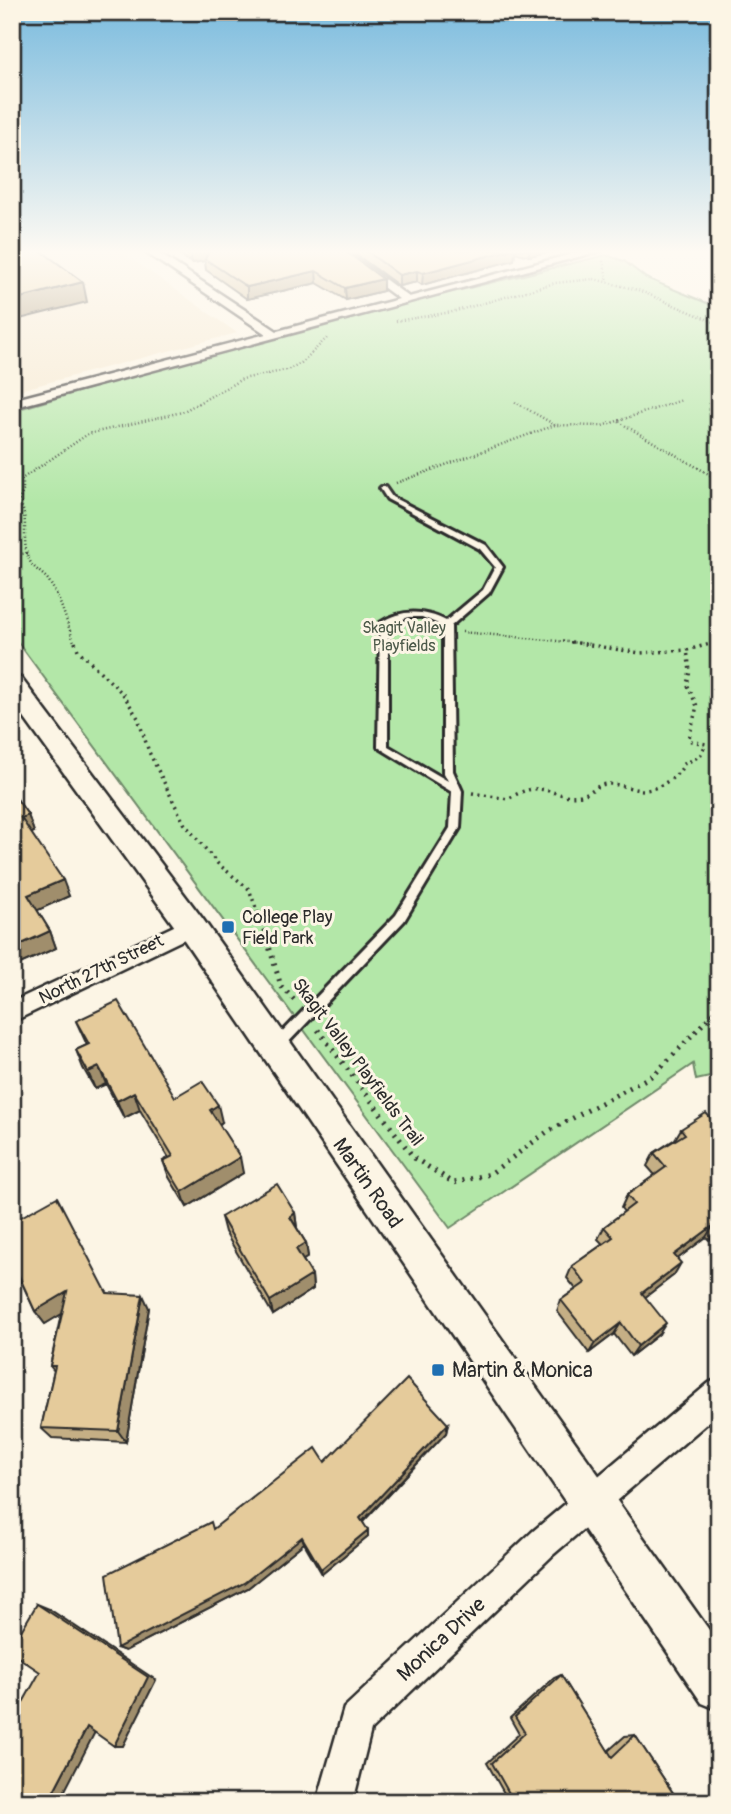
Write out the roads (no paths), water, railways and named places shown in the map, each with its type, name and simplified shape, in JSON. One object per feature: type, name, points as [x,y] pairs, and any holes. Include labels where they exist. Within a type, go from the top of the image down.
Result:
[{"type":"street","points":[[12,404],[275,335]]},
{"type":"street","name":"Martin Road","points":[[12,682],[191,926],[719,1686]]},
{"type":"street","name":"North 27th Street","points":[[12,1013],[191,926]]},
{"type":"street","name":"Monica Drive","points":[[335,1802],[356,1720],[589,1502],[719,1393]]},
{"type":"lane","points":[[275,1048],[309,1016],[400,918],[455,828],[457,791],[448,771],[447,628],[486,591],[499,567],[483,547],[389,498],[383,488]]},
{"type":"lane","points":[[447,628],[429,615],[406,613],[384,623],[383,747],[457,791]]},
{"type":"place","name":"College Play Field Park","points":[[228,927]]},
{"type":"place","name":"Martin & Monica","points":[[438,1370]]},
{"type":"park label","name":"Skagit Valley Playfields","points":[[404,636]]}]
